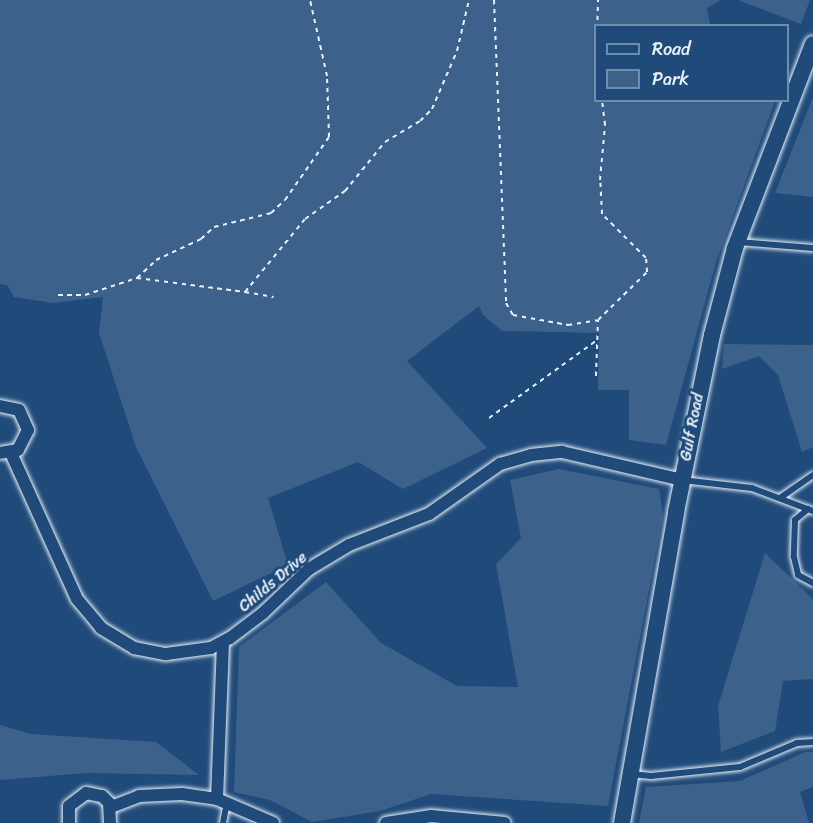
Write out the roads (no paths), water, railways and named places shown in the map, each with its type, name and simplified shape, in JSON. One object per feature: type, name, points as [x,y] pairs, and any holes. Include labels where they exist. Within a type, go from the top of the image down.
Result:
[{"type":"street","name":"Gulf Road","points":[[622,823],[682,480],[710,344],[738,242],[813,44]]},
{"type":"street","name":"Childs Drive","points":[[0,406],[19,410],[27,423],[24,444],[6,453],[77,599],[101,628],[134,648],[166,654],[211,648],[223,642],[263,613],[309,569],[349,545],[429,514],[500,464],[531,455],[562,452],[682,480]]},
{"type":"street","points":[[222,801],[223,642]]},
{"type":"street","points":[[69,823],[69,806],[86,793],[102,796],[111,807],[110,823]]},
{"type":"street","points":[[111,807],[139,796],[182,794],[222,801],[273,823]]},
{"type":"street","points":[[386,823],[431,816],[506,823]]},
{"type":"lane","points":[[738,242],[813,248]]},
{"type":"lane","points":[[780,498],[813,475]]},
{"type":"lane","points":[[682,480],[752,488],[811,510]]},
{"type":"lane","points":[[789,502],[795,520],[794,557],[798,575],[813,583]]},
{"type":"lane","points":[[795,520],[811,510]]},
{"type":"lane","points":[[630,774],[651,776],[740,767],[797,743],[813,742]]},
{"type":"lane","points":[[222,801],[223,823]]}]
